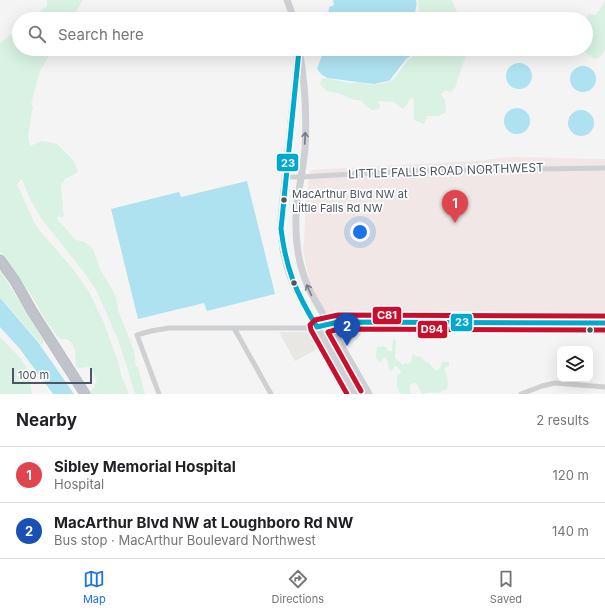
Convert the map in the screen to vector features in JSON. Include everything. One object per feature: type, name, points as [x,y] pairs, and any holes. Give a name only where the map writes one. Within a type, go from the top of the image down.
[{"type":"highway","points":[[0,260],[15,281],[32,311],[85,394]]},
{"type":"main road","points":[[287,0],[291,12]]},
{"type":"main road","points":[[298,56],[281,218],[284,254],[293,285],[355,394]]},
{"type":"main road","points":[[301,56],[303,65],[306,123],[305,150],[296,216],[298,253],[307,286],[369,394]]},
{"type":"main road","points":[[317,327],[328,323],[605,323]]},
{"type":"street","name":"LITTLE FALLS ROAD NORTHWEST","points":[[286,177],[407,171],[605,168]]},
{"type":"street","points":[[159,394],[137,335],[169,328],[317,327]]},
{"type":"street","points":[[234,328],[271,394]]},
{"type":"street","points":[[521,394],[552,384],[565,383],[605,387]]},
{"type":"shaded area","points":[[511,157],[605,159],[605,317],[328,316],[311,287],[303,249],[310,170],[476,161]]},
{"type":"shaded area","points":[[279,332],[310,332],[313,334],[321,347],[295,361]]},
{"type":"green space","points":[[47,0],[83,0],[75,12],[39,12],[47,6]]},
{"type":"green space","points":[[418,0],[452,0],[458,12],[419,12]]},
{"type":"green space","points":[[605,1],[605,50],[599,58],[594,59],[590,56],[593,56],[593,15],[596,15]]},
{"type":"green space","points":[[12,34],[12,56],[49,56],[40,71],[31,104],[33,106],[28,136],[30,146],[42,141],[57,144],[74,161],[78,172],[65,179],[61,186],[64,215],[63,217],[58,216],[57,219],[76,240],[85,242],[93,249],[100,269],[117,301],[118,310],[134,351],[136,367],[138,367],[145,394],[135,394],[117,337],[96,290],[41,218],[30,199],[22,179],[17,184],[33,220],[40,231],[74,270],[89,292],[104,323],[119,364],[121,375],[129,394],[91,394],[89,392],[94,388],[97,382],[92,369],[89,367],[79,368],[76,366],[75,350],[72,343],[67,339],[61,339],[58,337],[0,251],[0,43]]},
{"type":"green space","points":[[413,56],[466,56],[455,88],[451,92],[445,90],[441,94],[445,100],[446,112],[439,116],[427,116],[424,124],[414,120],[413,97],[403,109],[394,102],[380,101],[378,102],[380,106],[379,109],[371,110],[360,100],[355,100],[337,93],[326,91],[320,84],[323,78],[351,83],[361,82],[371,85],[385,83],[393,80],[409,59]]},
{"type":"green space","points":[[0,270],[44,341],[42,345],[0,298]]},
{"type":"green space","points":[[0,337],[21,359],[28,370],[32,394],[0,394]]},
{"type":"green space","points":[[393,339],[396,340],[395,358],[403,365],[405,363],[411,363],[413,353],[415,356],[421,357],[425,362],[429,363],[436,371],[440,369],[442,362],[449,362],[449,366],[445,367],[448,380],[447,389],[438,393],[429,392],[422,394],[416,383],[412,383],[410,385],[411,394],[400,394],[397,387],[397,375],[400,374],[401,371],[396,366],[391,371],[385,357],[380,362],[376,358],[377,347],[384,346],[389,351],[392,351]]},
{"type":"water","points":[[333,0],[416,0],[415,12],[329,12],[329,7],[334,5]]},
{"type":"water","points":[[322,56],[410,56],[406,59],[390,80],[374,84],[327,78],[317,69]]},
{"type":"water","points":[[519,63],[528,67],[532,76],[528,85],[519,89],[510,85],[506,76],[510,67]]},
{"type":"water","points":[[583,66],[592,70],[596,79],[592,88],[583,92],[574,88],[570,79],[574,70]]},
{"type":"water","points":[[517,108],[526,112],[530,121],[526,130],[517,134],[508,130],[504,121],[508,112]]},
{"type":"water","points":[[581,110],[590,114],[594,123],[590,132],[581,136],[572,132],[568,123],[572,114]]},
{"type":"water","points":[[247,181],[275,294],[207,311],[204,303],[138,319],[111,209],[179,192],[181,197]]},
{"type":"water","points":[[0,298],[38,342],[74,394],[53,394],[20,349],[0,327]]},
{"type":"transit line","name":"23","points":[[298,56],[281,229],[289,269],[293,280],[303,303],[317,327],[338,322],[605,323]]},
{"type":"transit line","name":"C81","points":[[347,394],[311,330],[310,325],[315,320],[338,315],[605,316]]},
{"type":"transit line","name":"D94","points":[[361,391],[328,332],[339,329],[605,330]]},
{"type":"place","name":"MacArthur Blvd NW at Little Falls Rd NW","points":[[284,200]]},
{"type":"place","name":"Sibley Memorial Hospital","points":[[455,223]]},
{"type":"place","name":"MacArthur Blvd NW at Loughboro Rd NW","points":[[347,346]]}]
